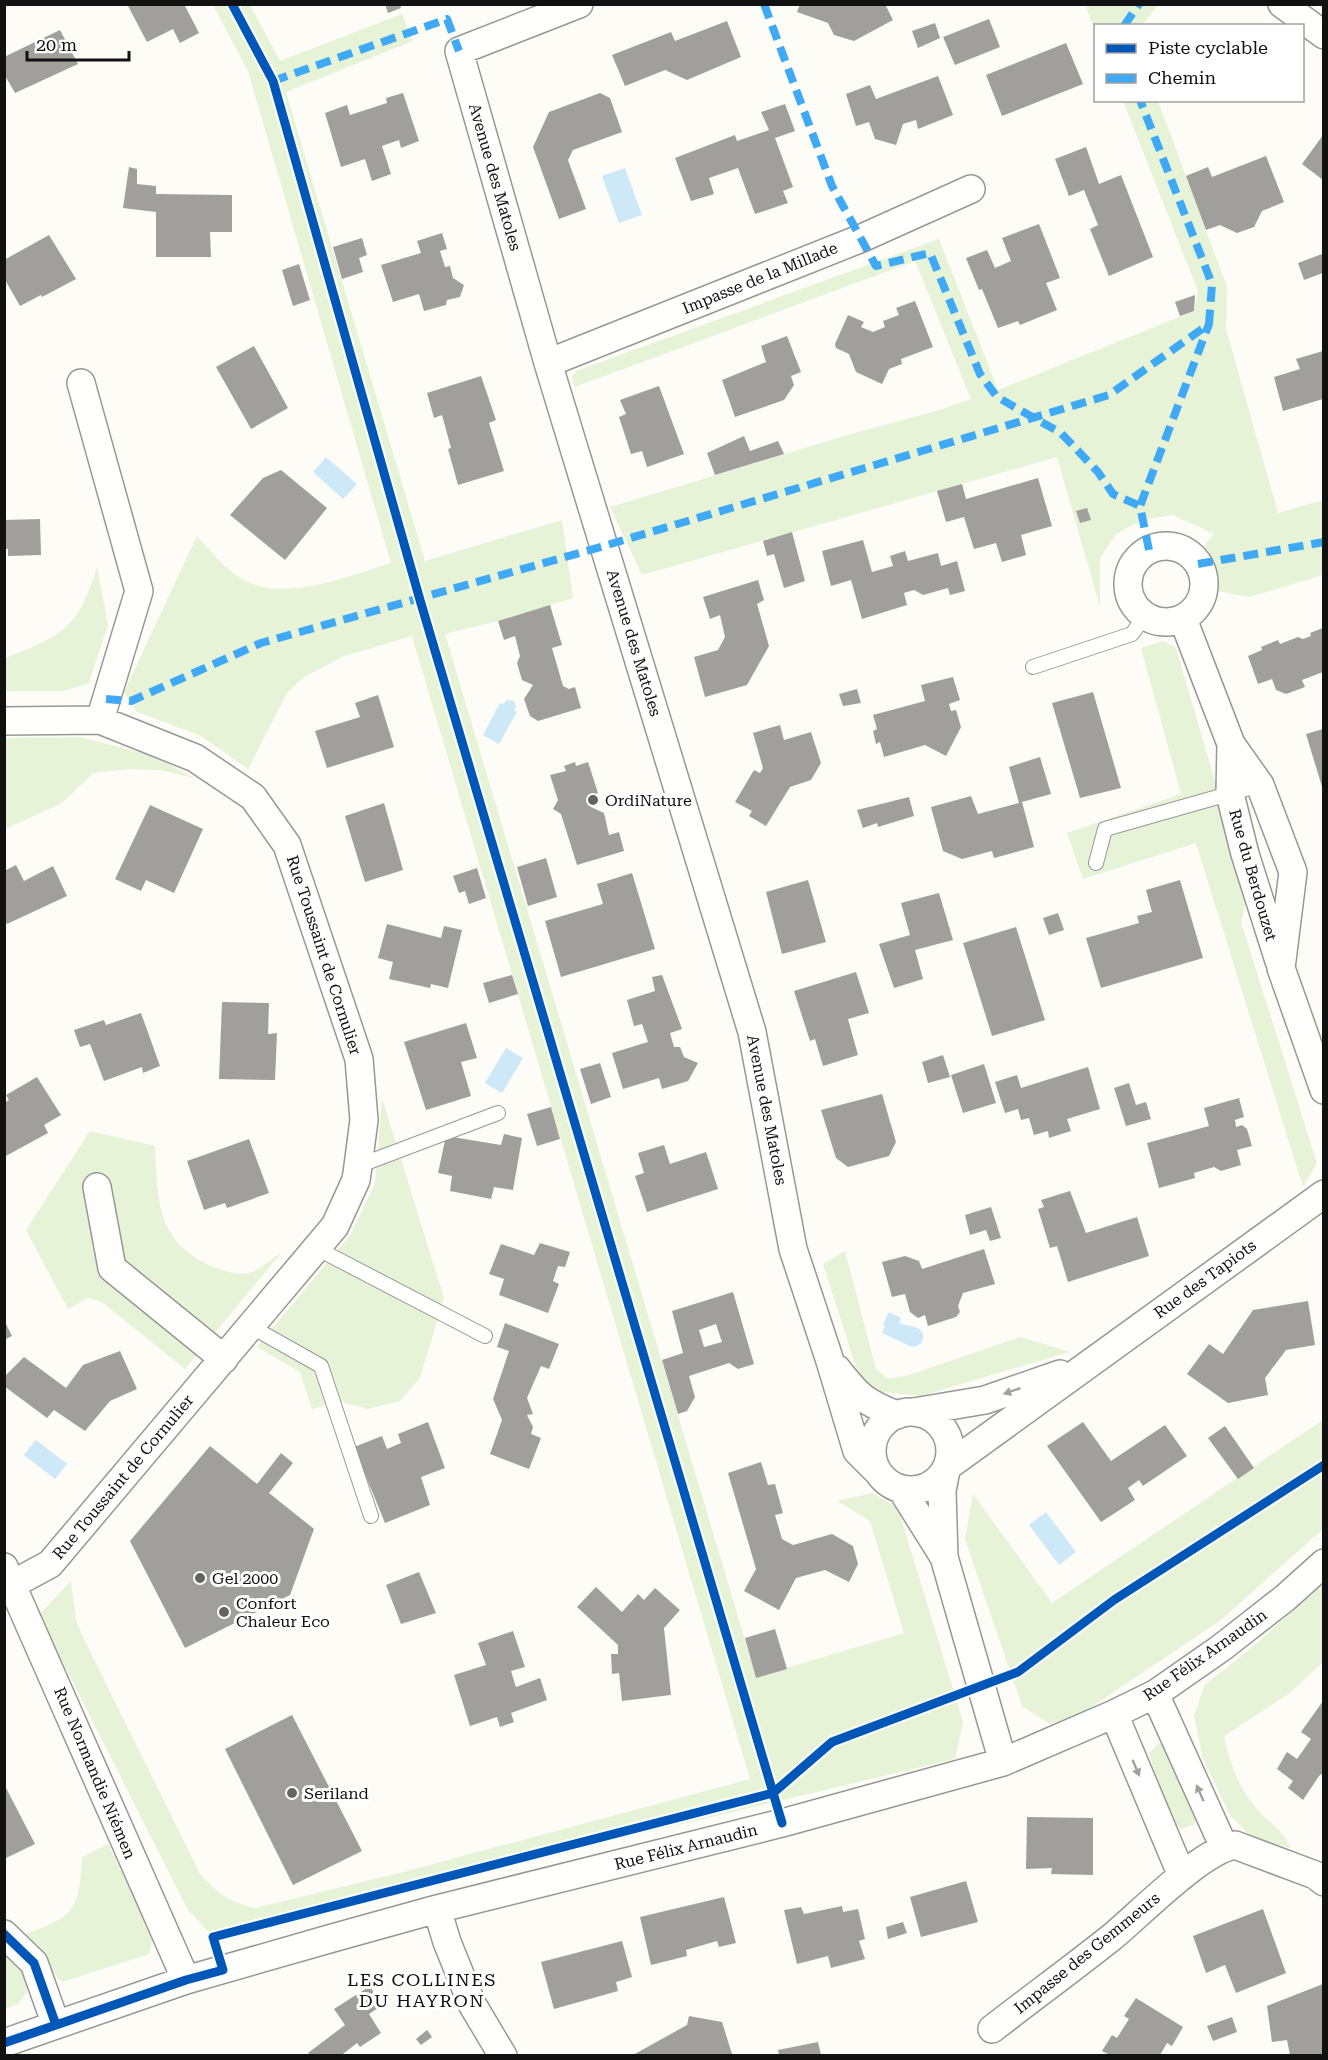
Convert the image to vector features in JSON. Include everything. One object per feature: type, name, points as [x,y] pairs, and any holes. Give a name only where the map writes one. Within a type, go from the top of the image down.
[{"type":"street","name":"Avenue des Matoles","points":[[579,4],[459,51],[548,363],[752,1032],[793,1249],[857,1451],[879,1473]]},
{"type":"street","points":[[1282,4],[1323,35]]},
{"type":"street","points":[[1315,4],[1323,25]]},
{"type":"street","name":"Impasse de la Millade","points":[[548,363],[862,237],[971,189]]},
{"type":"street","points":[[81,383],[139,591],[100,720]]},
{"type":"street","points":[[1164,546],[1180,549],[1198,564],[1203,578],[1203,592],[1197,606],[1183,619],[1163,623],[1144,617],[1131,601],[1127,582],[1134,563],[1149,550],[1164,546]]},
{"type":"street","name":"Rue du Berdouzet","points":[[1183,619],[1231,744],[1260,785],[1293,872],[1281,968]]},
{"type":"street","name":"Rue Toussaint de Cornulier","points":[[4,721],[100,720],[195,758],[253,797],[287,845],[358,1059],[364,1120],[356,1180],[335,1226],[318,1249],[250,1326],[50,1564],[9,1575]]},
{"type":"street","name":"Rue du Berdouzet","points":[[1231,744],[1230,794],[1245,854],[1323,1090]]},
{"type":"street","points":[[97,1186],[112,1268],[224,1359]]},
{"type":"street","name":"Rue des Tapiots","points":[[947,1468],[1323,1194]]},
{"type":"street","name":"Avenue des Matoles","points":[[830,1361],[855,1393],[874,1406],[905,1414]]},
{"type":"street","name":"Rue des Tapiots","points":[[905,1414],[985,1400],[1087,1365]]},
{"type":"street","points":[[947,1468],[934,1484],[913,1491],[902,1490],[885,1481],[879,1473],[872,1452],[874,1440],[887,1421],[905,1414],[926,1415],[937,1421],[950,1442],[951,1454],[942,1491],[944,1557],[1003,1762]]},
{"type":"street","points":[[902,1490],[944,1557]]},
{"type":"street","name":"Rue Félix Arnaudin","points":[[4,2043],[186,1980],[437,1909],[782,1823],[1003,1762],[1155,1694],[1221,1648],[1285,1598],[1323,1563]]},
{"type":"street","name":"Rue Normandie Niémen","points":[[9,1575],[186,1980]]},
{"type":"street","points":[[1155,1694],[1230,1846],[1315,1875],[1323,1882]]},
{"type":"street","points":[[1114,1714],[1182,1876]]},
{"type":"street","name":"Impasse des Gemmeurs","points":[[992,2029],[1112,1936],[1182,1876],[1230,1846]]},
{"type":"street","points":[[437,1909],[447,1942],[472,2004],[503,2055]]},
{"type":"street","points":[[4,1934],[34,1963],[56,2025]]},
{"type":"lane","points":[[1033,667],[1132,634],[1144,617]]},
{"type":"lane","points":[[1096,863],[1105,829],[1260,785]]},
{"type":"lane","points":[[358,1166],[498,1113]]},
{"type":"lane","points":[[318,1249],[485,1336]]},
{"type":"lane","points":[[250,1326],[321,1366],[372,1516]]},
{"type":"green space","points":[[213,5],[250,5],[280,61],[402,14],[413,41],[286,92],[425,561],[562,520],[573,598],[498,621],[445,634],[756,1677],[904,1633],[870,1521],[837,1501],[872,1493],[898,1508],[963,1722],[955,1759],[414,1888],[243,1937],[213,1937],[187,1908],[39,1615],[71,1581],[76,1620],[82,1635],[200,1874],[231,1900],[255,1908],[407,1871],[750,1779],[412,636],[344,656],[304,677],[287,693],[248,769],[201,736],[137,712],[124,692],[197,536],[232,572],[249,583],[268,588],[289,589],[310,586],[391,563],[248,71]]},
{"type":"green space","points":[[1085,5],[1158,5],[1143,24],[1094,24],[1094,28]]},
{"type":"green space","points":[[1123,102],[1158,102],[1227,287],[1226,329],[1278,513],[1323,500],[1323,575],[1250,597],[1218,591],[1204,546],[1214,534],[1173,515],[1142,520],[1116,534],[1100,558],[1100,607],[1057,457],[642,575],[610,507],[971,399],[915,261],[575,387],[572,378],[576,371],[939,239],[998,390],[1194,311],[1198,291]]},
{"type":"green space","points":[[97,567],[108,625],[89,683],[64,691],[5,691],[5,658],[46,641],[64,628],[82,606]]},
{"type":"green space","points":[[1164,641],[1176,648],[1248,894],[1241,922],[1317,1163],[1303,1187],[1196,843],[1083,879],[1067,833],[1181,794],[1141,648]]},
{"type":"green space","points":[[80,737],[154,756],[194,778],[159,770],[131,769],[93,773],[62,803],[5,829],[4,738]]},
{"type":"green space","points":[[382,1098],[444,1298],[420,1378],[400,1401],[368,1409],[338,1401],[312,1409],[300,1372],[257,1347],[350,1235],[375,1184]]},
{"type":"green space","points":[[90,1131],[155,1146],[157,1183],[163,1216],[178,1243],[191,1255],[218,1269],[245,1274],[258,1269],[282,1252],[185,1369],[102,1302],[88,1298],[68,1309],[26,1230]]},
{"type":"green space","points":[[845,1251],[876,1369],[888,1379],[909,1375],[1020,1337],[1070,1352],[921,1396],[882,1392],[860,1380],[823,1264]]},
{"type":"green space","points":[[1323,1420],[1323,1529],[1221,1620],[1084,1712],[1050,1724],[1022,1706],[965,1539],[973,1494],[1052,1603]]},
{"type":"green space","points":[[1323,1584],[1323,1662],[1290,1693],[1224,1736],[1232,1765],[1245,1793],[1261,1814],[1284,1836],[1290,1848],[1250,1836],[1230,1815],[1203,1759],[1194,1716],[1204,1686],[1249,1650]]},
{"type":"green space","points":[[1166,1743],[1199,1818],[1194,1824],[1181,1829],[1171,1821],[1149,1753],[1158,1744]]},
{"type":"green space","points":[[108,1844],[153,1936],[149,1954],[62,1982],[18,1937],[48,1925],[68,1913],[79,1890],[82,1857]]},
{"type":"green space","points":[[5,1948],[25,1969],[27,1992],[19,2003],[5,2009]]},
{"type":"water","points":[[625,168],[642,215],[619,223],[602,176]]},
{"type":"water","points":[[326,457],[357,484],[343,499],[313,472]]},
{"type":"water","points":[[507,700],[514,701],[516,707],[514,710],[517,712],[499,744],[483,735],[500,703],[503,704]]},
{"type":"water","points":[[506,1048],[523,1058],[502,1093],[485,1083]]},
{"type":"water","points":[[889,1312],[901,1318],[899,1323],[921,1330],[923,1338],[920,1344],[912,1347],[882,1333],[885,1326],[883,1324]]},
{"type":"water","points":[[36,1440],[67,1464],[55,1479],[24,1455]]},
{"type":"water","points":[[1046,1512],[1076,1552],[1059,1565],[1029,1525]]},
{"type":"building","points":[[127,4],[184,4],[199,33],[180,43],[173,29],[147,42]]},
{"type":"building","points":[[385,4],[400,4],[401,8],[388,13]]},
{"type":"building","points":[[800,4],[885,4],[893,20],[854,41],[834,35],[828,23],[797,12]]},
{"type":"building","points":[[989,19],[1000,47],[955,65],[943,37]]},
{"type":"building","points":[[727,21],[741,57],[687,80],[665,70],[625,86],[612,55],[671,32],[675,41]]},
{"type":"building","points":[[935,23],[940,38],[918,48],[912,31]]},
{"type":"building","points":[[60,30],[78,64],[15,93],[4,74],[4,57]]},
{"type":"building","points":[[1066,43],[1083,84],[1002,116],[986,75]]},
{"type":"building","points":[[938,76],[953,115],[918,129],[916,120],[903,124],[896,145],[875,139],[869,122],[856,126],[846,94],[870,85],[876,99]]},
{"type":"building","points":[[403,93],[419,141],[401,148],[399,140],[382,146],[391,174],[372,181],[365,159],[341,167],[325,113],[347,105],[350,115],[387,103],[386,98]]},
{"type":"building","points":[[600,93],[610,98],[622,132],[573,150],[568,160],[586,209],[559,219],[533,147],[549,112]]},
{"type":"building","points":[[785,104],[795,131],[775,138],[793,187],[783,191],[788,203],[755,214],[738,168],[709,178],[714,194],[691,201],[675,158],[735,135],[737,141],[769,130],[761,112]]},
{"type":"building","points":[[1323,135],[1323,180],[1302,164]]},
{"type":"building","points":[[1086,147],[1099,184],[1121,175],[1153,257],[1109,276],[1090,229],[1098,225],[1084,190],[1069,196],[1055,159]]},
{"type":"building","points":[[1266,156],[1284,202],[1262,211],[1254,227],[1237,233],[1220,225],[1206,230],[1186,176],[1208,167],[1212,177]]},
{"type":"building","points":[[129,167],[137,169],[137,184],[156,186],[156,194],[232,195],[232,232],[210,232],[211,257],[156,257],[156,212],[123,208]]},
{"type":"building","points":[[1039,224],[1060,278],[1046,283],[1057,310],[1020,325],[1018,321],[998,328],[966,258],[987,250],[995,268],[1011,261],[1002,238]]},
{"type":"building","points":[[442,233],[447,249],[440,251],[445,267],[450,266],[453,278],[464,285],[460,297],[447,300],[446,305],[424,311],[419,294],[393,302],[381,265],[421,253],[417,241]]},
{"type":"building","points":[[49,235],[76,279],[20,306],[4,278],[4,260]]},
{"type":"building","points":[[362,238],[367,255],[359,258],[363,272],[342,279],[333,247]]},
{"type":"building","points":[[1322,254],[1323,273],[1304,280],[1298,263]]},
{"type":"building","points":[[299,264],[310,300],[293,306],[282,270]]},
{"type":"building","points":[[1195,295],[1194,311],[1180,316],[1175,302]]},
{"type":"building","points":[[915,301],[933,347],[901,359],[902,364],[889,369],[882,384],[856,372],[849,354],[836,348],[835,344],[848,315],[864,322],[861,327],[873,332],[885,327],[883,321],[899,315],[896,308]]},
{"type":"building","points":[[787,336],[801,372],[791,376],[794,385],[784,400],[735,417],[722,380],[766,362],[761,346]]},
{"type":"building","points":[[254,346],[288,408],[251,429],[216,367]]},
{"type":"building","points":[[1323,351],[1323,399],[1283,411],[1274,377],[1300,369],[1296,359]]},
{"type":"building","points":[[481,376],[496,420],[489,423],[504,471],[458,485],[442,415],[434,418],[427,393]]},
{"type":"building","points":[[659,386],[684,454],[647,467],[642,451],[631,454],[619,417],[626,414],[620,400]]},
{"type":"building","points":[[744,436],[750,451],[778,441],[784,454],[715,475],[707,453]]},
{"type":"building","points":[[281,470],[327,508],[285,560],[230,515],[263,478]]},
{"type":"building","points":[[1038,478],[1052,526],[1021,535],[1026,555],[1002,562],[996,543],[974,549],[964,517],[946,522],[937,491],[962,484],[966,499]]},
{"type":"building","points":[[1087,508],[1091,520],[1080,523],[1076,511]]},
{"type":"building","points":[[40,519],[41,555],[8,556],[8,549],[4,549],[4,520]]},
{"type":"building","points":[[792,532],[805,581],[784,588],[774,554],[767,556],[763,541]]},
{"type":"building","points":[[863,540],[872,572],[893,566],[890,556],[905,551],[908,561],[938,553],[941,566],[957,561],[965,591],[950,595],[948,588],[923,595],[914,590],[904,593],[907,605],[862,619],[851,580],[831,586],[822,551]]},
{"type":"building","points":[[758,580],[764,600],[757,604],[769,646],[747,685],[705,697],[694,657],[718,650],[725,637],[720,615],[710,619],[703,597]]},
{"type":"building","points":[[550,605],[562,645],[552,648],[563,686],[569,689],[575,687],[581,708],[538,721],[530,716],[524,699],[533,685],[522,680],[517,663],[520,656],[515,636],[504,640],[498,621]]},
{"type":"building","points":[[1323,628],[1323,672],[1302,680],[1305,687],[1286,694],[1276,690],[1272,679],[1258,684],[1248,656],[1262,650],[1261,647],[1278,640],[1280,644],[1298,637],[1303,639],[1311,636],[1310,633]]},
{"type":"building","points":[[953,677],[960,700],[949,704],[951,711],[956,710],[961,727],[946,756],[925,745],[884,757],[880,742],[876,744],[873,731],[877,729],[873,715],[925,701],[921,685]]},
{"type":"building","points":[[857,689],[861,703],[843,706],[839,694]]},
{"type":"building","points":[[1093,692],[1121,788],[1080,798],[1052,703]]},
{"type":"building","points":[[378,695],[394,747],[327,768],[315,731],[360,717],[355,703]]},
{"type":"building","points":[[780,725],[784,740],[811,732],[821,763],[811,780],[790,787],[766,826],[749,816],[752,811],[735,802],[754,770],[760,773],[763,768],[753,733]]},
{"type":"building","points":[[1323,729],[1323,790],[1306,734]]},
{"type":"building","points":[[1040,757],[1051,794],[1022,802],[1034,847],[994,858],[992,851],[962,859],[943,851],[931,807],[971,796],[978,814],[1019,803],[1009,767]]},
{"type":"building","points":[[575,762],[576,766],[588,762],[598,793],[588,797],[591,807],[604,813],[609,835],[619,832],[624,851],[577,865],[561,814],[553,809],[558,800],[550,775],[566,771],[564,766]]},
{"type":"building","points":[[909,797],[914,816],[878,827],[877,823],[863,828],[857,810]]},
{"type":"building","points":[[384,803],[403,870],[365,882],[345,816]]},
{"type":"building","points":[[150,805],[203,829],[174,893],[146,880],[141,891],[115,879]]},
{"type":"building","points":[[546,858],[557,897],[528,906],[517,867]]},
{"type":"building","points":[[16,865],[24,881],[53,866],[67,896],[7,924],[4,919],[4,871]]},
{"type":"building","points":[[477,868],[486,898],[469,904],[465,891],[459,893],[453,876]]},
{"type":"building","points":[[632,873],[655,949],[561,977],[545,921],[603,904],[597,884]]},
{"type":"building","points":[[808,880],[826,942],[782,954],[766,892]]},
{"type":"building","points":[[1180,880],[1203,958],[1101,988],[1086,938],[1139,923],[1137,916],[1152,912],[1146,890]]},
{"type":"building","points":[[939,893],[953,940],[915,950],[923,979],[894,988],[879,944],[910,935],[901,903]]},
{"type":"building","points":[[1058,913],[1064,930],[1049,935],[1043,918]]},
{"type":"building","points":[[387,924],[441,938],[444,926],[462,930],[448,988],[431,984],[430,988],[389,979],[393,962],[378,958]]},
{"type":"building","points":[[1016,927],[1045,1020],[992,1036],[963,943]]},
{"type":"building","points":[[856,972],[869,1013],[848,1019],[858,1055],[823,1066],[815,1039],[810,1041],[794,991]]},
{"type":"building","points":[[512,975],[518,994],[489,1003],[483,983]]},
{"type":"building","points":[[662,975],[682,1029],[670,1033],[674,1047],[680,1047],[684,1057],[698,1063],[688,1081],[662,1089],[659,1078],[623,1089],[612,1053],[648,1042],[642,1024],[634,1026],[627,1000],[655,991],[652,977]]},
{"type":"building","points":[[222,1002],[269,1003],[268,1034],[277,1033],[275,1080],[219,1079]]},
{"type":"building","points":[[141,1013],[160,1066],[143,1073],[142,1067],[104,1081],[90,1044],[80,1047],[74,1030],[104,1020],[106,1025]]},
{"type":"building","points":[[466,1023],[477,1058],[461,1062],[471,1096],[426,1110],[404,1042]]},
{"type":"building","points":[[943,1055],[950,1077],[928,1083],[922,1062]]},
{"type":"building","points":[[600,1063],[611,1097],[591,1104],[580,1069]]},
{"type":"building","points":[[984,1064],[996,1103],[963,1113],[951,1075]]},
{"type":"building","points":[[1088,1067],[1100,1109],[1067,1119],[1071,1131],[1049,1138],[1048,1131],[1034,1135],[1029,1118],[1021,1120],[1018,1109],[1005,1113],[995,1082],[1017,1075],[1021,1088]]},
{"type":"building","points":[[37,1077],[61,1115],[44,1125],[48,1133],[4,1157],[4,1103],[9,1100],[6,1095]]},
{"type":"building","points":[[1129,1083],[1136,1105],[1146,1102],[1151,1119],[1126,1126],[1114,1088]]},
{"type":"building","points":[[882,1094],[896,1142],[889,1156],[848,1167],[836,1158],[821,1110]]},
{"type":"building","points":[[1239,1098],[1244,1117],[1235,1120],[1236,1127],[1242,1125],[1247,1129],[1252,1146],[1237,1150],[1241,1165],[1221,1171],[1214,1167],[1194,1173],[1195,1178],[1159,1188],[1147,1143],[1209,1126],[1204,1108]]},
{"type":"building","points":[[551,1107],[560,1139],[537,1146],[527,1114]]},
{"type":"building","points":[[504,1134],[522,1138],[513,1190],[494,1187],[491,1199],[450,1191],[452,1176],[438,1173],[446,1136],[501,1145]]},
{"type":"building","points":[[249,1139],[269,1193],[227,1208],[225,1203],[204,1210],[187,1161]]},
{"type":"building","points":[[664,1145],[670,1164],[706,1152],[718,1189],[647,1212],[635,1176],[644,1173],[638,1153]]},
{"type":"building","points":[[1070,1191],[1086,1233],[1137,1217],[1149,1256],[1068,1282],[1057,1246],[1050,1248],[1038,1209],[1044,1207],[1041,1200]]},
{"type":"building","points":[[991,1207],[1001,1238],[990,1241],[986,1230],[970,1235],[965,1215]]},
{"type":"building","points":[[540,1243],[570,1252],[565,1267],[558,1266],[553,1281],[559,1284],[548,1313],[499,1295],[504,1279],[489,1274],[501,1244],[534,1255]]},
{"type":"building","points":[[984,1249],[995,1284],[963,1293],[958,1306],[960,1312],[956,1317],[928,1326],[925,1315],[918,1318],[910,1312],[905,1294],[892,1297],[882,1262],[905,1256],[919,1261],[922,1269]]},
{"type":"building","points":[[733,1292],[754,1364],[738,1369],[729,1363],[689,1376],[695,1397],[687,1411],[678,1414],[662,1360],[683,1353],[672,1311]],"holes":[[[716,1324],[722,1342],[704,1347],[699,1330]]]},
{"type":"building","points":[[1308,1301],[1315,1345],[1286,1350],[1265,1378],[1268,1395],[1228,1403],[1187,1374],[1209,1344],[1223,1354],[1253,1310]]},
{"type":"building","points":[[4,1320],[12,1336],[4,1340]]},
{"type":"building","points":[[505,1323],[559,1344],[549,1369],[541,1366],[527,1398],[533,1414],[527,1415],[533,1427],[531,1434],[541,1438],[529,1469],[490,1454],[502,1420],[493,1399],[509,1351],[497,1347]]},
{"type":"building","points":[[120,1351],[137,1389],[110,1401],[85,1431],[54,1410],[47,1418],[4,1386],[4,1377],[24,1357],[66,1388],[83,1365]]},
{"type":"building","points":[[428,1422],[445,1468],[421,1477],[430,1505],[385,1523],[354,1447],[382,1436],[387,1449],[401,1443],[398,1434]]},
{"type":"building","points":[[1083,1422],[1111,1461],[1165,1425],[1187,1456],[1143,1486],[1139,1480],[1128,1488],[1135,1500],[1101,1522],[1047,1446]]},
{"type":"building","points":[[1225,1426],[1254,1468],[1238,1479],[1208,1438]]},
{"type":"building","points":[[210,1446],[257,1484],[281,1453],[293,1463],[269,1493],[314,1529],[290,1595],[185,1648],[130,1541]]},
{"type":"building","points":[[761,1462],[768,1485],[775,1484],[783,1513],[775,1515],[782,1539],[793,1545],[832,1534],[853,1546],[858,1564],[849,1582],[825,1570],[796,1578],[779,1610],[744,1591],[756,1569],[728,1473]]},
{"type":"building","points":[[419,1572],[436,1613],[401,1624],[386,1585]]},
{"type":"building","points":[[596,1587],[622,1612],[638,1594],[644,1600],[655,1588],[680,1610],[664,1628],[671,1695],[622,1701],[619,1673],[612,1674],[611,1654],[618,1654],[618,1645],[577,1607]]},
{"type":"building","points":[[775,1629],[787,1669],[756,1678],[745,1638]]},
{"type":"building","points":[[513,1631],[525,1667],[511,1671],[516,1687],[540,1678],[547,1700],[511,1713],[514,1722],[500,1727],[497,1717],[470,1726],[454,1675],[486,1665],[478,1643]]},
{"type":"building","points":[[1323,1701],[1323,1773],[1303,1800],[1288,1788],[1293,1781],[1277,1769],[1287,1752],[1297,1759],[1311,1739],[1301,1732]]},
{"type":"building","points":[[292,1715],[362,1851],[293,1885],[225,1749]]},
{"type":"building","points":[[4,1784],[35,1844],[4,1859]]},
{"type":"building","points":[[1027,1817],[1093,1818],[1093,1875],[1051,1874],[1052,1868],[1026,1869]]},
{"type":"building","points":[[966,1881],[978,1922],[921,1937],[910,1897]]},
{"type":"building","points":[[724,1897],[736,1943],[719,1947],[717,1941],[686,1950],[687,1956],[651,1965],[640,1917]]},
{"type":"building","points":[[842,1906],[843,1912],[858,1909],[865,1939],[859,1941],[865,1959],[831,1968],[828,1956],[797,1964],[784,1910],[801,1907],[804,1914]]},
{"type":"building","points":[[1263,1909],[1286,1973],[1236,1993],[1225,1965],[1206,1973],[1193,1936]]},
{"type":"building","points":[[903,1922],[907,1933],[888,1939],[886,1927]]},
{"type":"building","points":[[622,1941],[632,1977],[616,1982],[618,1991],[554,2009],[541,1962]]},
{"type":"building","points":[[1323,1984],[1323,2055],[1290,2055],[1287,2040],[1272,2042],[1267,2006]]},
{"type":"building","points":[[370,1986],[381,2006],[369,2014],[381,2033],[360,2047],[357,2043],[343,2055],[310,2055],[308,2053],[345,2025],[334,2009]]},
{"type":"building","points":[[1136,1998],[1183,2027],[1172,2046],[1167,2043],[1160,2055],[1110,2055],[1102,2051],[1112,2035],[1117,2038],[1129,2019],[1124,2016]]},
{"type":"building","points":[[689,2016],[722,2022],[732,2054],[633,2055],[687,2025]]},
{"type":"building","points":[[1232,2017],[1237,2032],[1213,2041],[1207,2026]]},
{"type":"building","points":[[427,2030],[432,2037],[421,2045],[416,2039]]},
{"type":"building","points":[[818,2042],[821,2055],[779,2055],[778,2050]]},
{"type":"marked path","points":[[764,4],[832,186],[876,266],[930,253],[980,374],[997,397],[1061,433],[1098,472],[1113,494],[1140,506]]},
{"type":"marked path","points":[[1125,24],[1139,4]]},
{"type":"marked path","points":[[273,81],[447,19],[459,51]]},
{"type":"marked path","points":[[106,699],[131,701],[261,643],[604,546],[1109,395],[1209,324],[1212,284],[1141,102]]},
{"type":"marked path","points":[[1149,550],[1140,506],[1209,324]]},
{"type":"marked path","points":[[1198,564],[1324,542]]},
{"type":"cycle path","points":[[232,4],[273,81],[420,600],[782,1823]]},
{"type":"cycle path","points":[[4,2043],[186,1980],[223,1970],[213,1937],[773,1793],[832,1742],[1018,1672],[1114,1600],[1324,1465]]},
{"type":"cycle path","points":[[4,1934],[34,1963],[56,2025]]},
{"type":"place","name":"OrdiNature","points":[[593,800]]},
{"type":"place","name":"Gel 2000","points":[[200,1578]]},
{"type":"place","name":"Confort Chaleur Eco","points":[[224,1612]]},
{"type":"place","name":"Seriland","points":[[292,1793]]},
{"type":"district","name":"LES COLLINES DU HAYRON","points":[[422,1989]]}]
